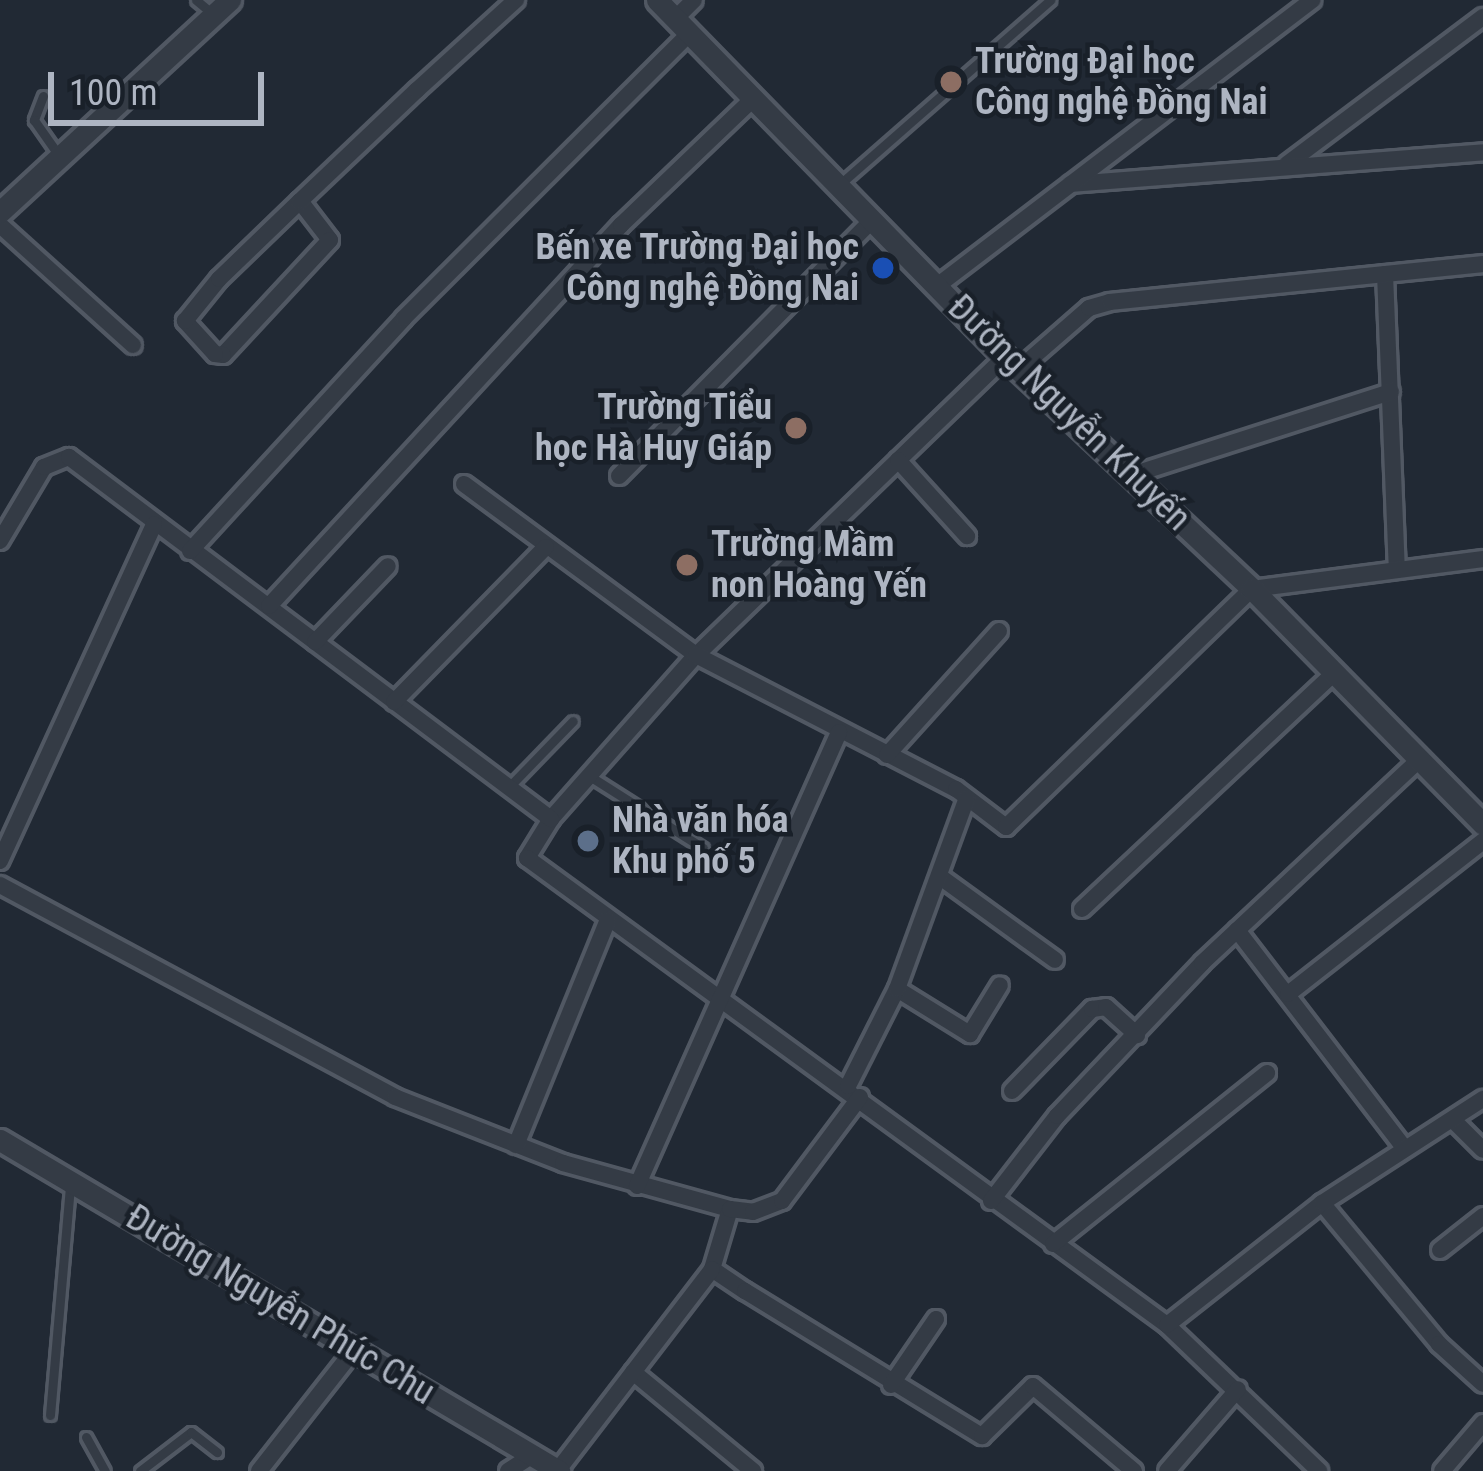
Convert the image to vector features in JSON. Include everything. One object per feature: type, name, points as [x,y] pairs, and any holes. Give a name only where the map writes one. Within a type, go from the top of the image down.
[{"type":"street","points":[[300,201],[330,240],[223,355],[215,355],[184,321],[300,201],[516,0]]},
{"type":"street","name":"Đường Nguyễn Khuyến","points":[[657,0],[1012,364],[1252,590],[1483,824]]},
{"type":"street","points":[[190,550],[683,26],[694,0]]},
{"type":"street","points":[[937,286],[1312,0]]},
{"type":"street","points":[[0,212],[213,5]]},
{"type":"street","points":[[1286,165],[1483,17]]},
{"type":"street","points":[[269,606],[621,225],[754,98]]},
{"type":"street","points":[[1070,184],[1483,152]]},
{"type":"street","points":[[619,476],[873,219]]},
{"type":"street","points":[[0,225],[134,345]]},
{"type":"street","points":[[1319,1471],[1166,1324],[991,1201],[854,1092],[527,858],[551,819],[696,655],[898,460],[1012,364],[1089,308],[1110,302],[1483,264]]},
{"type":"street","points":[[1385,274],[1397,570]]},
{"type":"street","points":[[1132,475],[1390,392]]},
{"type":"street","points":[[0,541],[52,458],[85,467],[154,525],[551,819]]},
{"type":"street","points":[[898,460],[967,536]]},
{"type":"street","points":[[464,484],[696,655],[967,798],[1006,827],[1016,824],[1252,590],[1483,559]]},
{"type":"street","points":[[0,861],[154,525]]},
{"type":"street","points":[[394,702],[546,548]]},
{"type":"street","points":[[315,642],[388,566]]},
{"type":"street","points":[[887,755],[999,632]]},
{"type":"street","points":[[1082,909],[1334,673]]},
{"type":"street","points":[[637,1186],[839,732]]},
{"type":"street","points":[[991,1201],[1057,1116],[1238,930],[1421,758]]},
{"type":"street","points":[[0,885],[395,1096],[516,1145],[637,1186],[753,1212],[782,1201],[854,1092],[967,798]]},
{"type":"street","points":[[1288,994],[1483,841]]},
{"type":"street","points":[[939,876],[1054,960]]},
{"type":"street","points":[[516,1145],[608,920]]},
{"type":"street","points":[[1238,930],[1404,1148]]},
{"type":"street","points":[[897,989],[966,1034],[1000,985]]},
{"type":"street","points":[[1012,1091],[1093,1009],[1106,1007],[1138,1035]]},
{"type":"street","points":[[1053,1244],[1267,1073]]},
{"type":"street","points":[[1166,1324],[1322,1203],[1483,1099]]},
{"type":"street","points":[[1453,1120],[1483,1150]]},
{"type":"street","name":"Đường Nguyễn Phúc Chu","points":[[0,1140],[558,1470]]},
{"type":"street","points":[[1322,1203],[1439,1344],[1483,1384]]},
{"type":"street","points":[[558,1470],[712,1269],[730,1208]]},
{"type":"street","points":[[1440,1250],[1483,1216]]},
{"type":"street","points":[[712,1269],[891,1385],[982,1436],[1033,1386],[1134,1471]]},
{"type":"street","points":[[891,1385],[935,1319]]},
{"type":"street","points":[[259,1471],[354,1350]]},
{"type":"street","points":[[633,1372],[753,1471]]},
{"type":"street","points":[[1167,1471],[1238,1389]]},
{"type":"street","points":[[1442,1471],[1483,1423]]},
{"type":"street","points":[[508,1471],[534,1454]]},
{"type":"lane","points":[[839,185],[1050,0]]},
{"type":"lane","points":[[43,96],[34,120],[60,157]]},
{"type":"lane","points":[[508,788],[573,721]]},
{"type":"lane","points":[[588,775],[703,848]]},
{"type":"lane","points":[[50,1414],[71,1179]]},
{"type":"lane","points":[[140,1471],[191,1432],[217,1452]]},
{"type":"lane","points":[[86,1437],[105,1471]]},
{"type":"place","name":"Trường Đại học Công nghệ Đồng Nai","points":[[951,82]]},
{"type":"place","name":"Bến xe Trường Đại học Công nghệ Đồng Nai","points":[[883,268]]},
{"type":"place","name":"Trường Tiểu học Hà Huy Giáp","points":[[796,428]]},
{"type":"place","name":"Trường Mầm non Hoàng Yến","points":[[687,565]]},
{"type":"place","name":"Nhà văn hóa Khu phố 5","points":[[588,841]]}]
